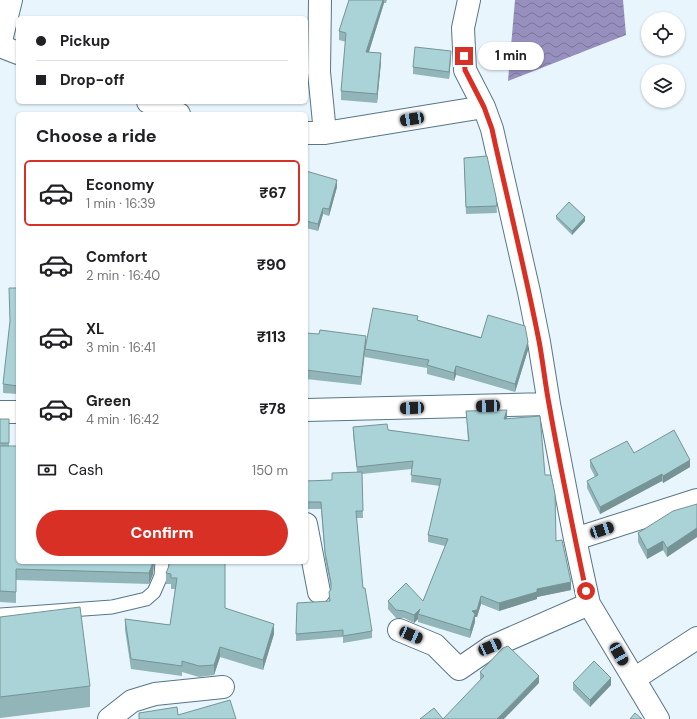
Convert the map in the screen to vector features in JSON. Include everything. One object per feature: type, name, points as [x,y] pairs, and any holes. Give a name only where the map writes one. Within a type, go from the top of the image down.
[{"type":"street","points":[[11,0],[0,45],[16,52]]},
{"type":"street","points":[[320,0],[316,133],[484,107]]},
{"type":"street","points":[[469,0],[463,28],[465,70],[484,107],[492,129],[529,292],[549,404],[589,604],[658,719]]},
{"type":"street","points":[[153,104],[174,112]]},
{"type":"street","points":[[308,410],[549,404]]},
{"type":"street","points":[[0,412],[16,412]]},
{"type":"street","points":[[575,539],[697,500]]},
{"type":"street","points":[[308,534],[319,592]]},
{"type":"street","points":[[399,630],[435,645],[459,669],[490,647],[589,604]]},
{"type":"street","points":[[634,679],[697,638]]},
{"type":"street","points":[[109,719],[132,701],[155,694],[222,687]]},
{"type":"lane","points":[[0,615],[112,607],[146,599],[154,592],[161,576],[162,564]]},
{"type":"water","points":[[515,0],[623,0],[626,35],[508,81]]},
{"type":"building","points":[[349,0],[383,0],[366,52],[381,53],[377,94],[341,91],[346,33],[339,31]]},
{"type":"building","points":[[415,47],[451,51],[449,72],[413,67]]},
{"type":"building","points":[[487,156],[497,206],[466,207],[464,158]]},
{"type":"building","points":[[308,172],[337,180],[329,209],[323,208],[318,224],[308,222]]},
{"type":"building","points":[[569,202],[585,217],[572,231],[556,216]]},
{"type":"building","points":[[9,288],[16,288],[16,386],[3,384],[10,321]]},
{"type":"building","points":[[373,308],[418,316],[417,320],[481,338],[488,315],[525,326],[528,342],[515,384],[456,366],[454,373],[427,365],[429,360],[365,349]]},
{"type":"building","points":[[320,330],[366,336],[361,377],[308,370],[308,333],[319,334]]},
{"type":"building","points":[[507,410],[504,419],[540,416],[545,475],[551,475],[555,494],[556,541],[562,540],[571,582],[537,589],[537,592],[499,603],[481,596],[477,610],[472,611],[475,614],[470,630],[418,614],[420,609],[414,615],[396,610],[388,601],[406,583],[423,601],[448,539],[428,535],[441,479],[411,475],[413,461],[357,467],[353,427],[387,424],[388,430],[469,441],[466,411]]},
{"type":"building","points":[[0,419],[9,419],[9,443],[0,443]]},
{"type":"building","points":[[674,430],[690,460],[663,476],[662,474],[600,507],[587,481],[598,475],[590,460],[627,441],[634,453]]},
{"type":"building","points":[[0,446],[16,446],[16,564],[152,564],[149,573],[16,569],[16,592],[0,591]]},
{"type":"building","points":[[362,472],[363,511],[356,511],[363,588],[365,588],[372,631],[343,636],[343,630],[296,634],[297,603],[330,601],[329,592],[331,589],[331,583],[325,552],[321,502],[308,502],[308,481],[332,480],[332,473]]},
{"type":"building","points":[[697,504],[697,528],[667,548],[663,541],[647,550],[638,533],[673,511]]},
{"type":"building","points":[[169,564],[225,564],[225,608],[274,624],[263,660],[220,647],[214,665],[199,666],[182,661],[182,666],[131,659],[125,619],[170,625],[177,578],[171,578],[171,574],[166,573]]},
{"type":"building","points":[[80,607],[90,686],[0,697],[0,617]]},
{"type":"building","points":[[508,646],[539,676],[497,719],[443,719],[484,676],[480,672],[503,648]]},
{"type":"building","points":[[594,661],[611,678],[590,700],[573,683]]},
{"type":"building","points":[[230,700],[236,719],[139,719],[139,713],[177,707],[178,715]]},
{"type":"building","points":[[434,708],[443,719],[420,719]]},
{"type":"building","points":[[635,713],[642,719],[630,719]]},
{"type":"route","points":[[464,56],[465,70],[484,107],[492,129],[529,292],[557,449],[586,591]]}]
